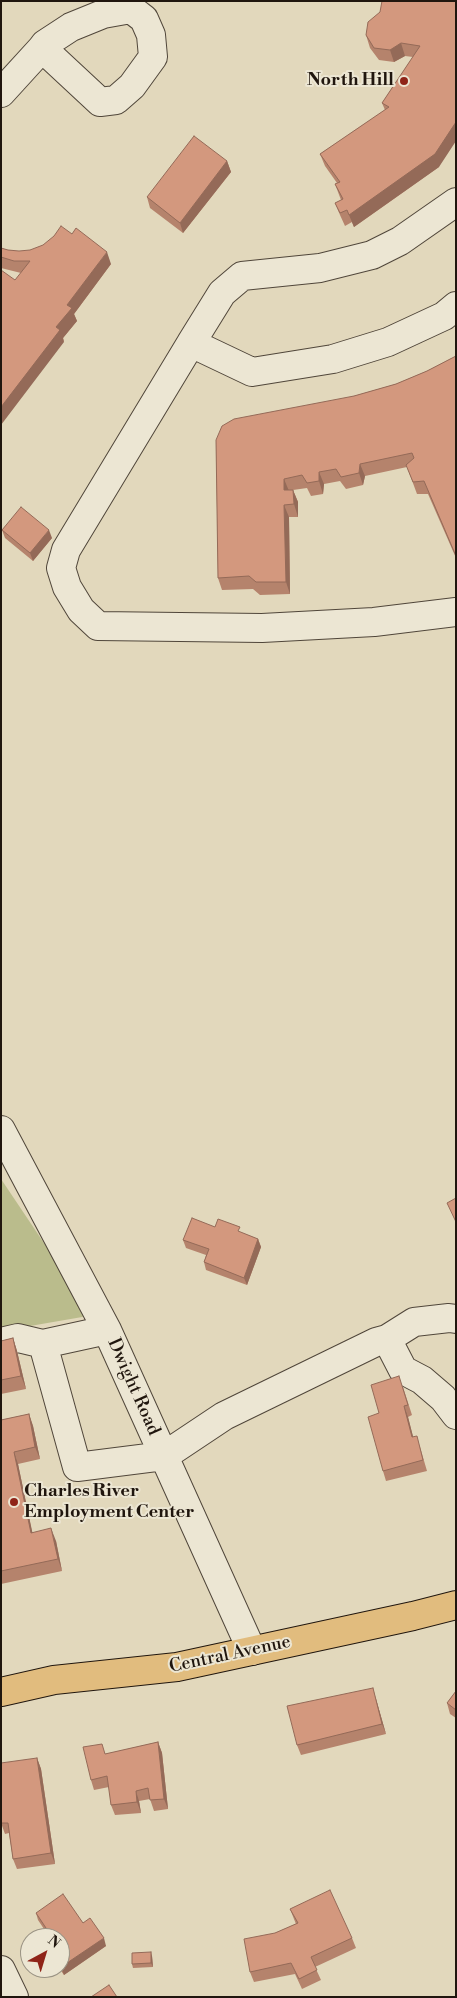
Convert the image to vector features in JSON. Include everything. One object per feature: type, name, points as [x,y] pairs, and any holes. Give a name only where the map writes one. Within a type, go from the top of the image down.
[{"type":"main road","name":"Central Avenue","points":[[1,1692],[54,1680],[176,1668],[456,1605]]},
{"type":"street","points":[[1,93],[42,48]]},
{"type":"street","points":[[456,202],[400,240],[372,255],[320,268],[242,276],[222,293],[66,550],[61,568],[67,587],[81,610],[98,626],[252,628],[374,622],[456,612]]},
{"type":"street","points":[[191,343],[252,372],[333,359],[388,342],[444,316],[456,306]]},
{"type":"street","name":"Dwight Road","points":[[1,1130],[108,1330],[252,1651]]},
{"type":"street","points":[[43,1344],[77,1467],[164,1456],[224,1416],[376,1342],[387,1339],[414,1322],[456,1319]]},
{"type":"street","points":[[1,1342],[18,1338],[43,1344],[108,1330]]},
{"type":"street","points":[[387,1339],[403,1370],[422,1380],[443,1398],[456,1415]]},
{"type":"street","points":[[1,1970],[14,1997]]},
{"type":"green space","points":[[1,1179],[54,1258],[88,1316],[1,1331]]},
{"type":"building","points":[[382,1],[456,1],[456,122],[435,154],[349,215],[347,210],[340,213],[335,203],[343,199],[335,184],[340,182],[320,154],[389,107],[382,103],[420,46],[401,43],[390,50],[374,48],[366,35],[368,22],[380,12]]},
{"type":"building","points":[[194,136],[227,161],[180,223],[147,197]]},
{"type":"building","points":[[61,226],[72,234],[76,228],[107,252],[67,305],[72,308],[56,327],[60,330],[1,407],[1,270],[15,280],[30,261],[14,261],[1,257],[1,248],[19,251],[30,250],[43,245],[54,236]]},
{"type":"building","points":[[456,356],[456,556],[424,481],[413,482],[406,465],[414,458],[412,453],[360,464],[359,473],[341,477],[336,469],[319,472],[319,481],[307,483],[302,475],[284,479],[284,490],[293,490],[294,504],[284,505],[286,582],[256,582],[249,576],[218,578],[216,440],[222,426],[234,419],[354,396],[396,384]]},
{"type":"building","points":[[21,507],[49,530],[30,553],[2,530]]},
{"type":"building","points":[[456,1198],[456,1222],[447,1203]]},
{"type":"building","points":[[192,1218],[215,1227],[218,1219],[240,1227],[238,1231],[258,1239],[244,1278],[204,1262],[209,1249],[183,1240]]},
{"type":"building","points":[[13,1338],[21,1376],[1,1380],[1,1341]]},
{"type":"building","points":[[399,1376],[408,1405],[404,1406],[412,1437],[417,1436],[423,1460],[383,1471],[368,1417],[379,1413],[371,1385]]},
{"type":"building","name":"Charles River Employment Center","points":[[29,1414],[35,1447],[14,1452],[31,1533],[51,1528],[58,1559],[1,1571],[1,1420]]},
{"type":"building","points":[[373,1688],[382,1724],[297,1745],[287,1706]]},
{"type":"building","points":[[456,1691],[456,1710],[447,1703]]},
{"type":"building","points":[[158,1742],[164,1799],[150,1800],[148,1788],[136,1791],[137,1802],[111,1805],[107,1776],[91,1780],[83,1747],[102,1744],[105,1754]]},
{"type":"building","points":[[37,1758],[51,1853],[13,1859],[8,1823],[1,1823],[1,1763]]},
{"type":"building","points":[[330,1890],[352,1938],[311,1957],[317,1970],[299,1979],[291,1963],[250,1972],[244,1939],[275,1933],[298,1923],[290,1909]]},
{"type":"building","points":[[63,1894],[83,1923],[90,1918],[104,1938],[70,1961],[70,1928],[46,1928],[36,1913]]},
{"type":"building","points":[[151,1952],[151,1963],[132,1964],[132,1953]]},
{"type":"building","points":[[109,1985],[117,1997],[91,1997]]},
{"type":"place","name":"North Hill","points":[[404,81]]},
{"type":"place","name":"Charles River Employment Center","points":[[14,1502]]}]
